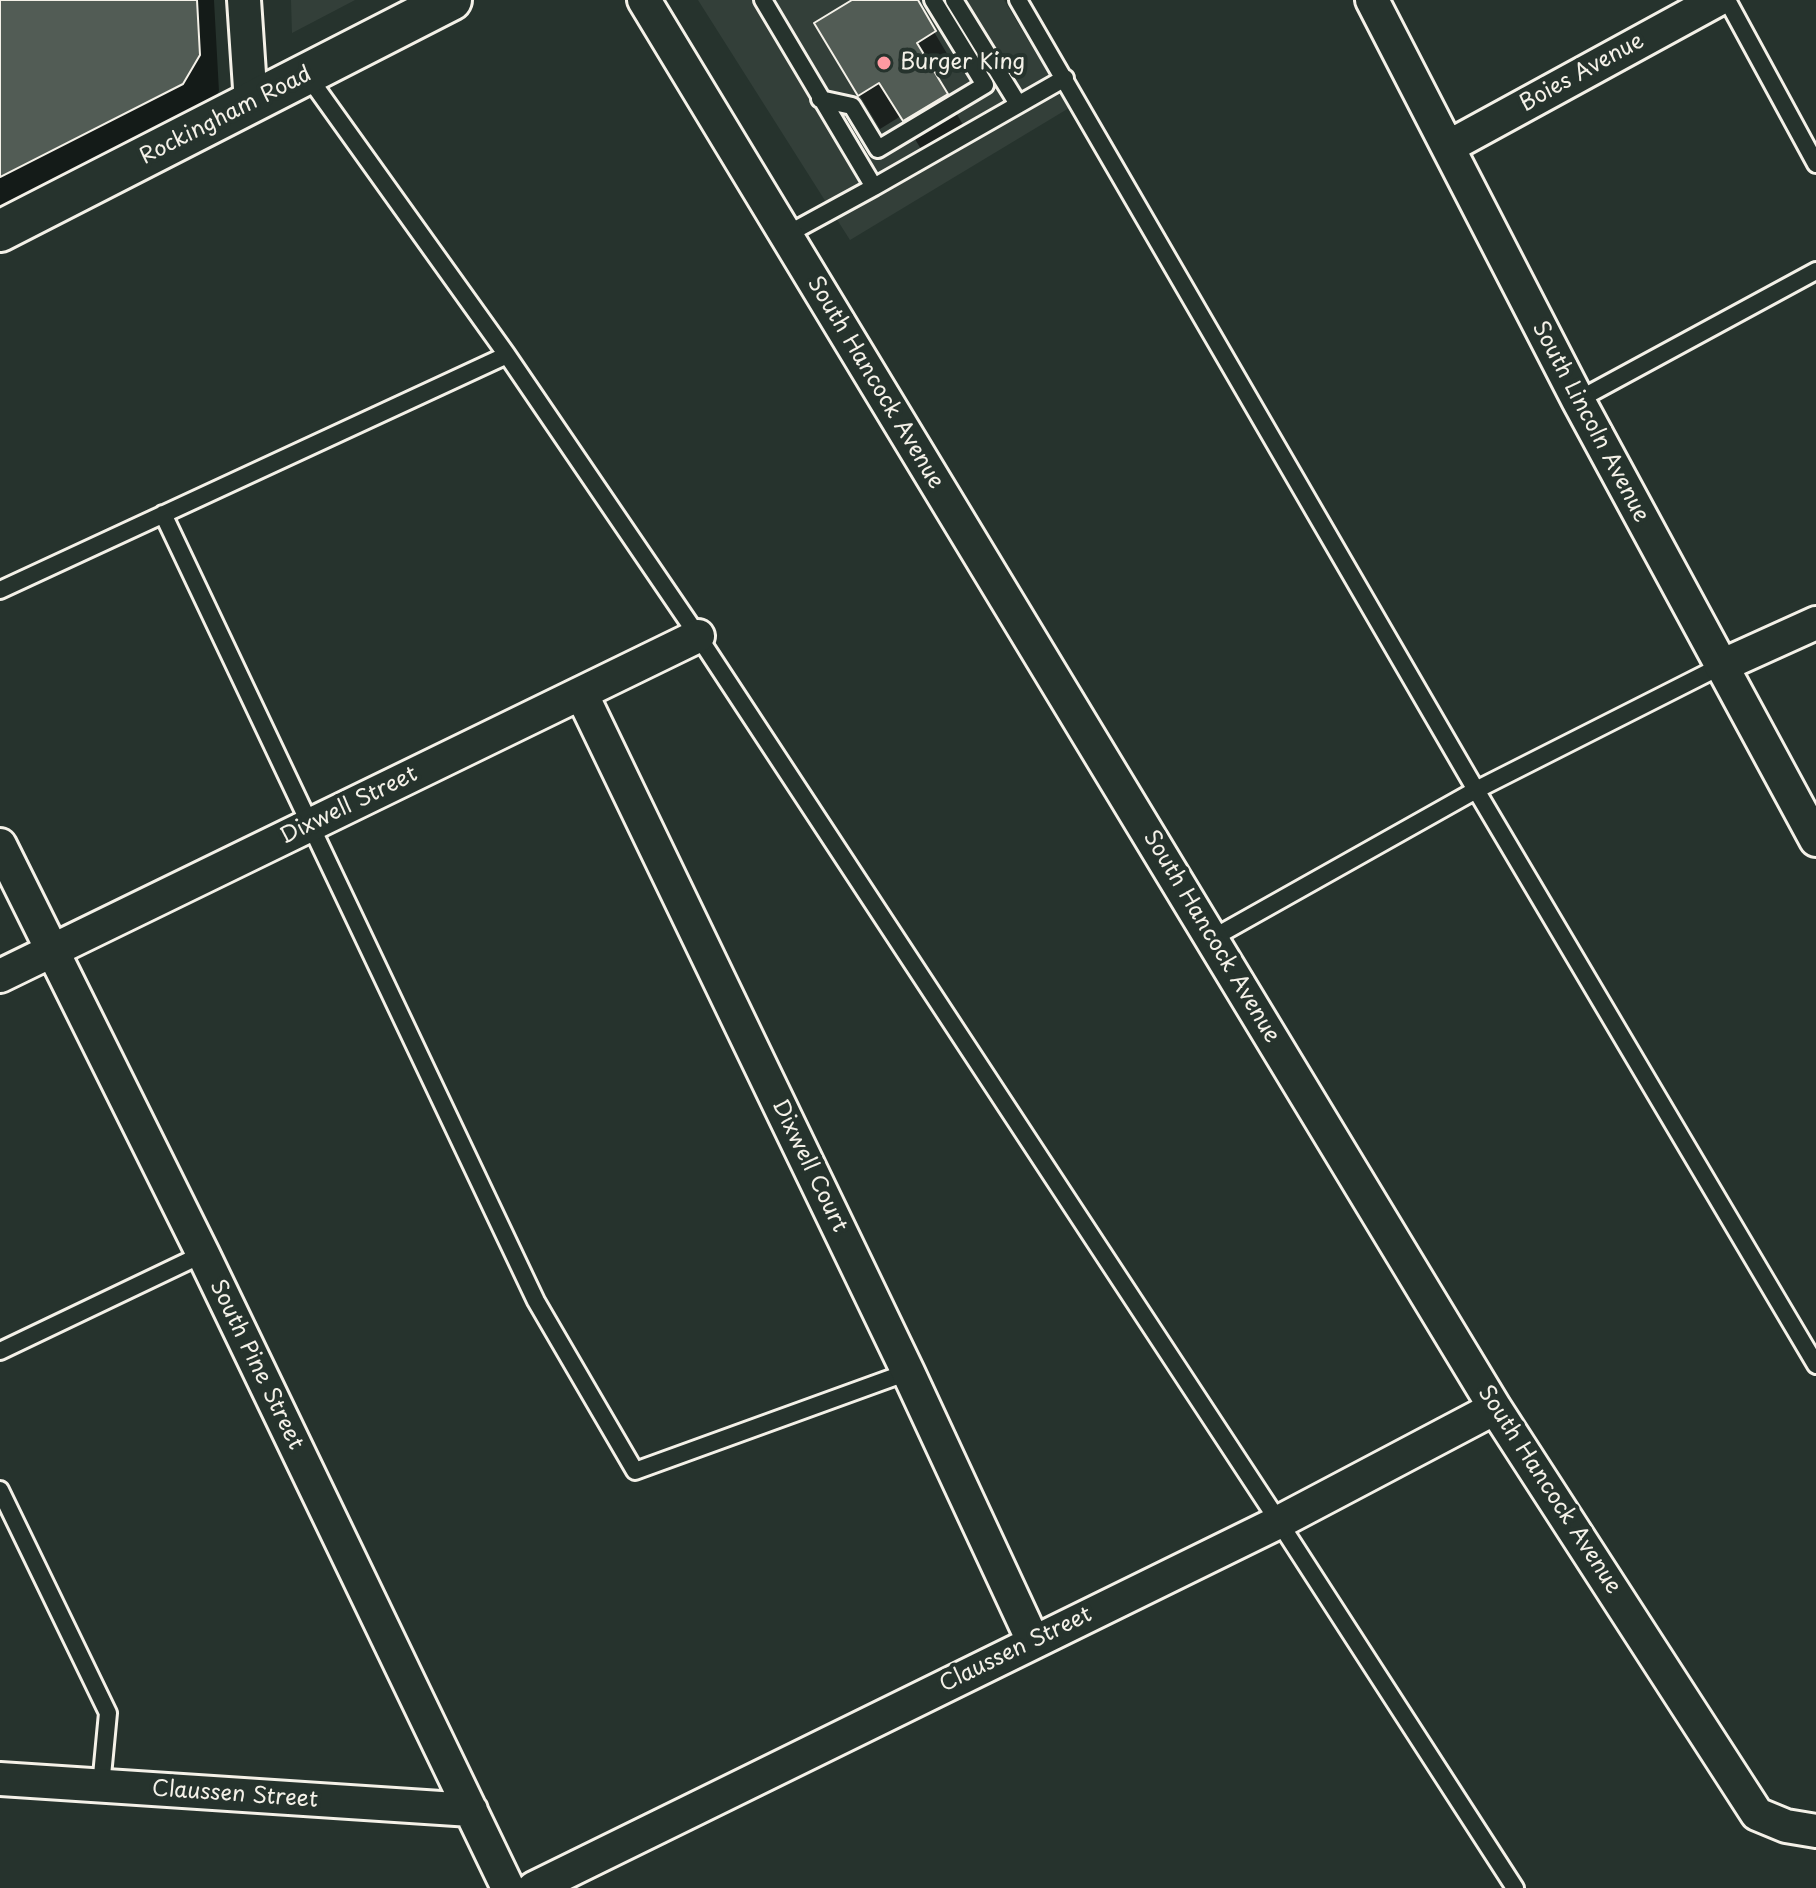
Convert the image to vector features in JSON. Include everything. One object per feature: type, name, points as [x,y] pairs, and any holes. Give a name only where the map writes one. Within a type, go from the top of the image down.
[{"type":"street","points":[[244,0],[251,103]]},
{"type":"street","name":"Rockingham Road","points":[[0,231],[451,0]]},
{"type":"street","name":"South Hancock Avenue","points":[[644,0],[1495,1408],[1757,1814],[1786,1826],[1816,1831]]},
{"type":"street","name":"South Lincoln Avenue","points":[[1372,0],[1578,400],[1816,840]]},
{"type":"street","name":"Boies Avenue","points":[[1448,147],[1717,0]]},
{"type":"street","points":[[1721,666],[1816,623]]},
{"type":"street","name":"Dixwell Street","points":[[0,976],[698,636]]},
{"type":"street","name":"Dixwell Court","points":[[581,693],[908,1372],[1033,1641]]},
{"type":"street","name":"South Pine Street","points":[[0,845],[203,1254],[508,1888]]},
{"type":"street","name":"Claussen Street","points":[[534,1888],[1279,1522],[1495,1408]]},
{"type":"street","name":"Claussen Street","points":[[0,1779],[471,1810]]},
{"type":"lane","points":[[763,0],[874,187]]},
{"type":"lane","points":[[820,99],[852,106],[878,149],[985,85],[933,0]]},
{"type":"lane","points":[[954,0],[1018,104]]},
{"type":"lane","points":[[1018,0],[1476,790],[1816,1365]]},
{"type":"lane","points":[[1727,0],[1816,164]]},
{"type":"lane","points":[[307,74],[507,355],[698,636],[1515,1888]]},
{"type":"lane","points":[[786,235],[1065,78]]},
{"type":"lane","points":[[1578,400],[1816,271]]},
{"type":"lane","points":[[0,590],[507,355]]},
{"type":"lane","points":[[163,514],[536,1301],[635,1471],[908,1372]]},
{"type":"lane","points":[[1211,939],[1476,790],[1721,666]]},
{"type":"lane","points":[[0,1351],[203,1254]]},
{"type":"lane","points":[[0,1490],[108,1713],[101,1786]]},
{"type":"shaded area","points":[[291,0],[355,0],[292,33]]},
{"type":"shaded area","points":[[698,0],[1004,0],[1069,108],[850,240]]},
{"type":"building","points":[[0,0],[197,0],[200,55],[183,84],[0,177]]},
{"type":"building","name":"Burger King","points":[[852,0],[918,0],[936,31],[917,43],[948,94],[903,121],[879,83],[858,96],[814,23]]},
{"type":"place","name":"Burger King","points":[[884,63]]}]
